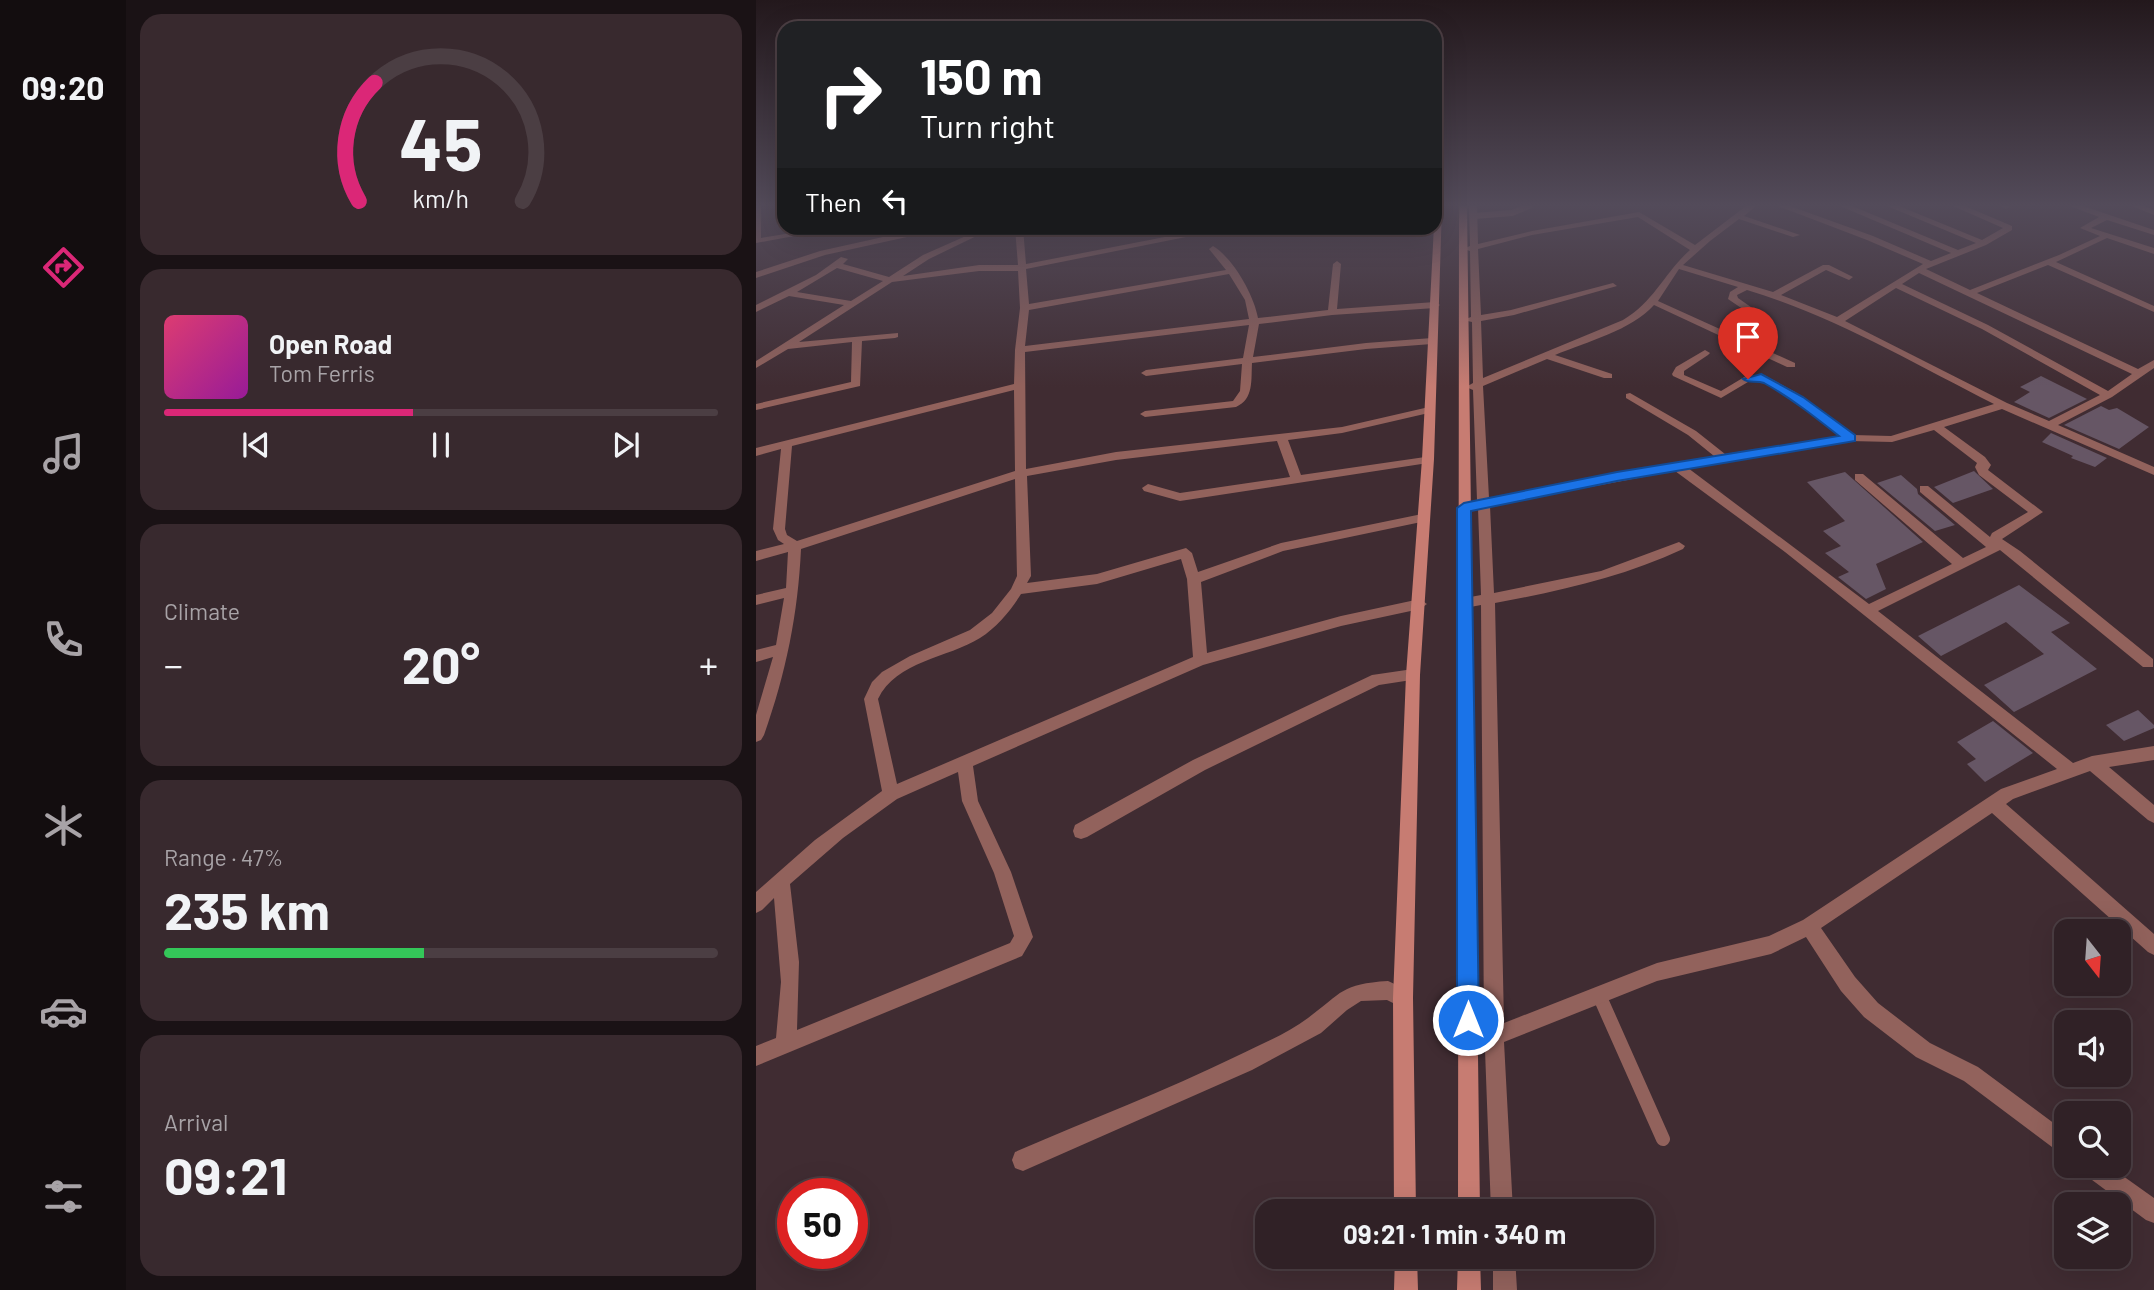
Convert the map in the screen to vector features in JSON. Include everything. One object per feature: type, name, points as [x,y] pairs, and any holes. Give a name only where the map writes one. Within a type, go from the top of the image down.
[{"type":"main road","points":[[1405,1199],[1403,998],[1413,675],[1428,459],[1435,266]]},
{"type":"main road","points":[[1469,266],[1471,387],[1464,508],[1469,1199]]},
{"type":"main road","points":[[1469,1269],[1469,1290]]},
{"type":"street","points":[[756,275],[785,266]]},
{"type":"street","points":[[756,309],[790,293],[835,266]]},
{"type":"street","points":[[841,266],[890,280],[978,268],[1029,266]]},
{"type":"street","points":[[756,365],[912,266]]},
{"type":"street","points":[[1144,414],[1236,404],[1242,400],[1246,390],[1247,360],[1254,321],[1248,300],[1228,266]]},
{"type":"street","points":[[1332,312],[1337,266]]},
{"type":"street","points":[[1501,1199],[1494,1036],[1488,599],[1483,504],[1471,387],[1626,322],[1643,312],[1663,289],[1677,266]]},
{"type":"street","points":[[1678,266],[1774,295],[1838,321],[2003,405],[2154,471]]},
{"type":"street","points":[[1838,321],[1925,266]]},
{"type":"street","points":[[1970,293],[2037,266]]},
{"type":"street","points":[[2057,266],[2154,309]]},
{"type":"street","points":[[1774,295],[1826,267],[1849,277]]},
{"type":"street","points":[[891,794],[871,699],[879,680],[976,634],[1019,589],[1024,576],[1019,474],[1020,350],[1025,308],[1021,268]]},
{"type":"street","points":[[1919,269],[2137,373]]},
{"type":"street","points":[[1025,308],[1232,271]]},
{"type":"street","points":[[1895,284],[1985,327],[2108,395]]},
{"type":"street","points":[[1470,320],[1613,286]]},
{"type":"street","points":[[1747,286],[1732,294],[1733,299],[1754,312]]},
{"type":"street","points":[[790,293],[853,304]]},
{"type":"street","points":[[1652,301],[1791,365]]},
{"type":"street","points":[[1020,350],[1332,312],[1435,305]]},
{"type":"street","points":[[787,346],[895,335]]},
{"type":"street","points":[[756,407],[856,384],[857,339]]},
{"type":"street","points":[[1146,373],[1432,341]]},
{"type":"street","points":[[1704,353],[1680,369],[1677,374],[1721,395],[1748,379],[1761,377],[1799,399],[1850,438]]},
{"type":"street","points":[[1548,356],[1608,376]]},
{"type":"street","points":[[2050,425],[2108,395],[2154,363]]},
{"type":"street","points":[[756,452],[1019,386]]},
{"type":"street","points":[[1630,396],[1692,433],[1723,458]]},
{"type":"street","points":[[1464,508],[1723,458],[1850,438],[1892,439],[2003,405]]},
{"type":"street","points":[[756,556],[1019,474],[1163,450],[1342,430],[1429,410]]},
{"type":"street","points":[[1937,427],[1981,460],[1985,465],[1981,467],[1983,472],[2037,512],[1996,536],[1995,545]]},
{"type":"street","points":[[1282,438],[1296,479]]},
{"type":"street","points":[[787,444],[779,529],[782,537],[795,546]]},
{"type":"street","points":[[1148,488],[1159,493],[1190,496],[1428,459]]},
{"type":"street","points":[[1678,467],[2072,771]]},
{"type":"street","points":[[1859,477],[1962,565]]},
{"type":"street","points":[[1924,489],[1995,545],[2016,554],[2148,663]]},
{"type":"street","points":[[1194,579],[1281,547],[1422,518]]},
{"type":"street","points":[[1867,611],[1962,565],[1995,545]]},
{"type":"street","points":[[756,735],[760,715],[784,648],[793,590],[795,546]]},
{"type":"street","points":[[1465,603],[1554,588],[1659,556],[1679,546]]},
{"type":"street","points":[[1019,589],[1097,579],[1186,553],[1194,579],[1200,660]]},
{"type":"street","points":[[756,600],[793,590]]},
{"type":"street","points":[[756,904],[850,821],[891,794],[1200,660],[1341,621],[1420,604]]},
{"type":"street","points":[[756,656],[784,648]]},
{"type":"street","points":[[1081,831],[1199,765],[1335,699],[1377,680],[1413,675]]},
{"type":"street","points":[[1468,1047],[1657,972],[1771,945],[1809,926],[1993,803],[2022,788],[2092,763],[2154,753]]},
{"type":"street","points":[[756,1056],[1016,950],[1024,937],[1021,923],[997,860],[970,801],[965,762]]},
{"type":"street","points":[[2092,763],[2154,815]]},
{"type":"street","points":[[1993,803],[2154,946]]},
{"type":"street","points":[[781,880],[792,986],[785,1043]]},
{"type":"street","points":[[1809,926],[1848,984],[1871,1010],[1923,1050],[1970,1074],[2054,1136]]},
{"type":"street","points":[[1023,1160],[1245,1063],[1314,1026],[1340,1003],[1359,992],[1388,990],[1403,998]]},
{"type":"street","points":[[2108,1178],[2154,1212]]},
{"type":"street","points":[[1504,1269],[1505,1290]]},
{"type":"lane","points":[[1599,995],[1663,1139]]},
{"type":"building","points":[[2041,376],[2087,399],[2049,418],[2014,402],[2030,392],[2020,387]]},
{"type":"building","points":[[2101,406],[2109,410],[2117,408],[2149,427],[2119,449],[2064,425]]},
{"type":"building","points":[[2051,433],[2107,458],[2095,467],[2071,458],[2073,456],[2042,442]]},
{"type":"building","points":[[1974,471],[1993,489],[1953,503],[1934,487]]},
{"type":"building","points":[[1845,472],[1923,542],[1876,564],[1886,589],[1866,599],[1838,577],[1849,572],[1825,553],[1841,546],[1823,531],[1845,521],[1807,482]]},
{"type":"building","points":[[1901,475],[1917,489],[1918,494],[1955,525],[1935,531],[1877,483]]},
{"type":"building","points":[[2019,585],[2070,623],[2051,632],[2097,669],[2014,712],[1984,685],[2044,654],[2006,622],[1941,656],[1918,636]]},
{"type":"building","points":[[2138,710],[2154,728],[2124,741],[2106,725]]},
{"type":"building","points":[[1993,721],[2033,753],[1985,782],[1967,764],[1976,759],[1957,742]]},
{"type":"route","points":[[1468,1020],[1464,508],[1617,476],[1850,438],[1799,399],[1761,377],[1748,379]]}]
